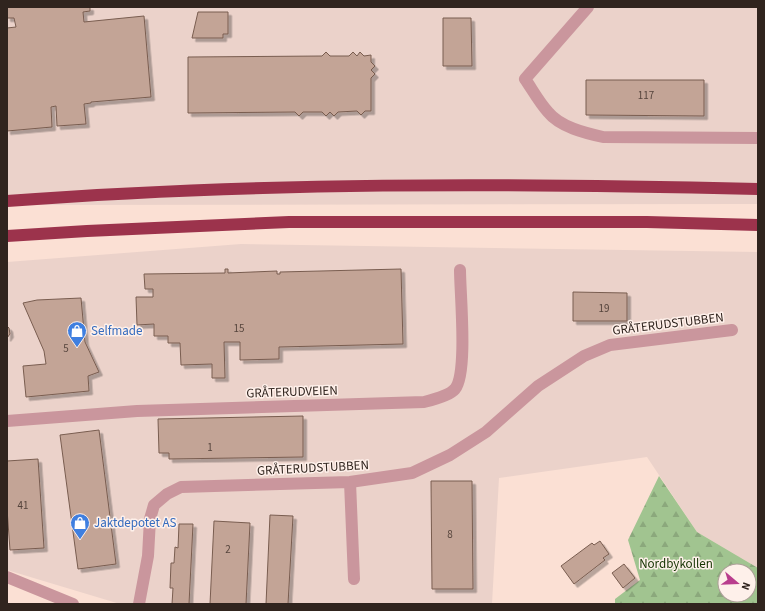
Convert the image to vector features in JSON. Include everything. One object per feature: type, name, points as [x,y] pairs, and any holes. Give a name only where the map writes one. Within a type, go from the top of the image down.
[{"type":"highway","points":[[7,200],[82,195],[289,187],[475,185],[646,186],[758,189]]},
{"type":"highway","points":[[7,236],[289,222],[631,222],[758,225]]},
{"type":"street","points":[[588,7],[525,78],[548,113],[564,124],[582,132],[603,136],[758,138]]},
{"type":"street","name":"GRÅTERUDVEIEN","points":[[7,421],[137,411],[424,402],[441,397],[455,389],[461,374],[460,270]]},
{"type":"street","name":"GRÅTERUDSTUBBEN","points":[[139,604],[148,556],[150,519],[154,506],[167,494],[181,487],[350,482],[412,473],[450,455],[486,432],[538,386],[584,356],[610,345],[732,330]]},
{"type":"street","points":[[350,482],[354,580]]},
{"type":"street","points":[[7,577],[73,604]]},
{"type":"shaded area","points":[[7,7],[758,7],[758,204],[7,205]]},
{"type":"shaded area","points":[[241,244],[758,252],[758,568],[757,563],[750,563],[697,532],[647,457],[499,478],[492,604],[120,604],[7,570],[7,262]]},
{"type":"green space","name":"Nordbykollen","points":[[659,476],[697,532],[750,563],[717,563],[717,603],[757,603],[757,567],[758,604],[615,604],[615,599],[640,580],[628,540]]},
{"type":"building","points":[[7,7],[90,7],[90,11],[83,12],[84,22],[144,16],[151,97],[91,102],[84,104],[86,124],[57,126],[56,106],[51,107],[52,127],[7,131],[7,28],[16,27],[14,18],[7,18]]},
{"type":"building","points":[[198,12],[228,12],[228,34],[223,34],[223,38],[192,38]]},
{"type":"building","points":[[443,18],[471,18],[472,66],[443,66]]},
{"type":"building","points":[[326,52],[330,56],[349,56],[353,52],[357,56],[360,52],[364,56],[371,55],[371,62],[375,66],[371,70],[375,74],[371,78],[371,111],[365,111],[361,115],[357,111],[338,112],[334,116],[330,112],[326,116],[322,112],[303,112],[299,116],[295,112],[188,113],[188,57],[322,56]]},
{"type":"building","points":[[586,80],[704,80],[704,116],[586,115]]},
{"type":"building","points":[[225,269],[228,269],[228,273],[277,271],[277,274],[280,274],[280,272],[401,269],[403,344],[279,347],[279,359],[240,360],[240,342],[224,342],[225,378],[212,378],[212,364],[181,365],[180,343],[168,343],[168,336],[154,336],[154,324],[137,325],[136,297],[153,297],[153,289],[145,289],[144,274],[225,273]]},
{"type":"building","points":[[573,292],[627,293],[627,321],[573,321]]},
{"type":"building","points":[[81,298],[85,342],[99,372],[88,376],[89,391],[26,397],[23,366],[46,364],[44,351],[23,303],[37,300]]},
{"type":"building","points":[[7,326],[10,334],[7,338]]},
{"type":"building","points":[[303,416],[303,457],[169,459],[169,453],[159,453],[158,419]]},
{"type":"building","points":[[99,430],[116,564],[78,569],[60,435]]},
{"type":"building","points":[[38,459],[44,548],[10,550],[7,509],[7,461]]},
{"type":"building","points":[[431,481],[472,481],[473,589],[432,589]]},
{"type":"building","points":[[270,515],[293,516],[288,604],[266,604]]},
{"type":"building","points":[[214,521],[250,523],[246,604],[210,604]]},
{"type":"building","points":[[179,524],[193,524],[189,604],[172,604],[173,588],[170,588],[171,563],[174,563],[175,547],[178,548]]},
{"type":"building","points":[[600,541],[609,554],[603,558],[605,560],[574,584],[561,566],[592,543],[594,545]]},
{"type":"building","points":[[624,564],[635,578],[623,588],[612,573]]},
{"type":"place","name":"Selfmade","points":[[77,348]]},
{"type":"place","name":"Jaktdepotet AS","points":[[80,540]]}]
